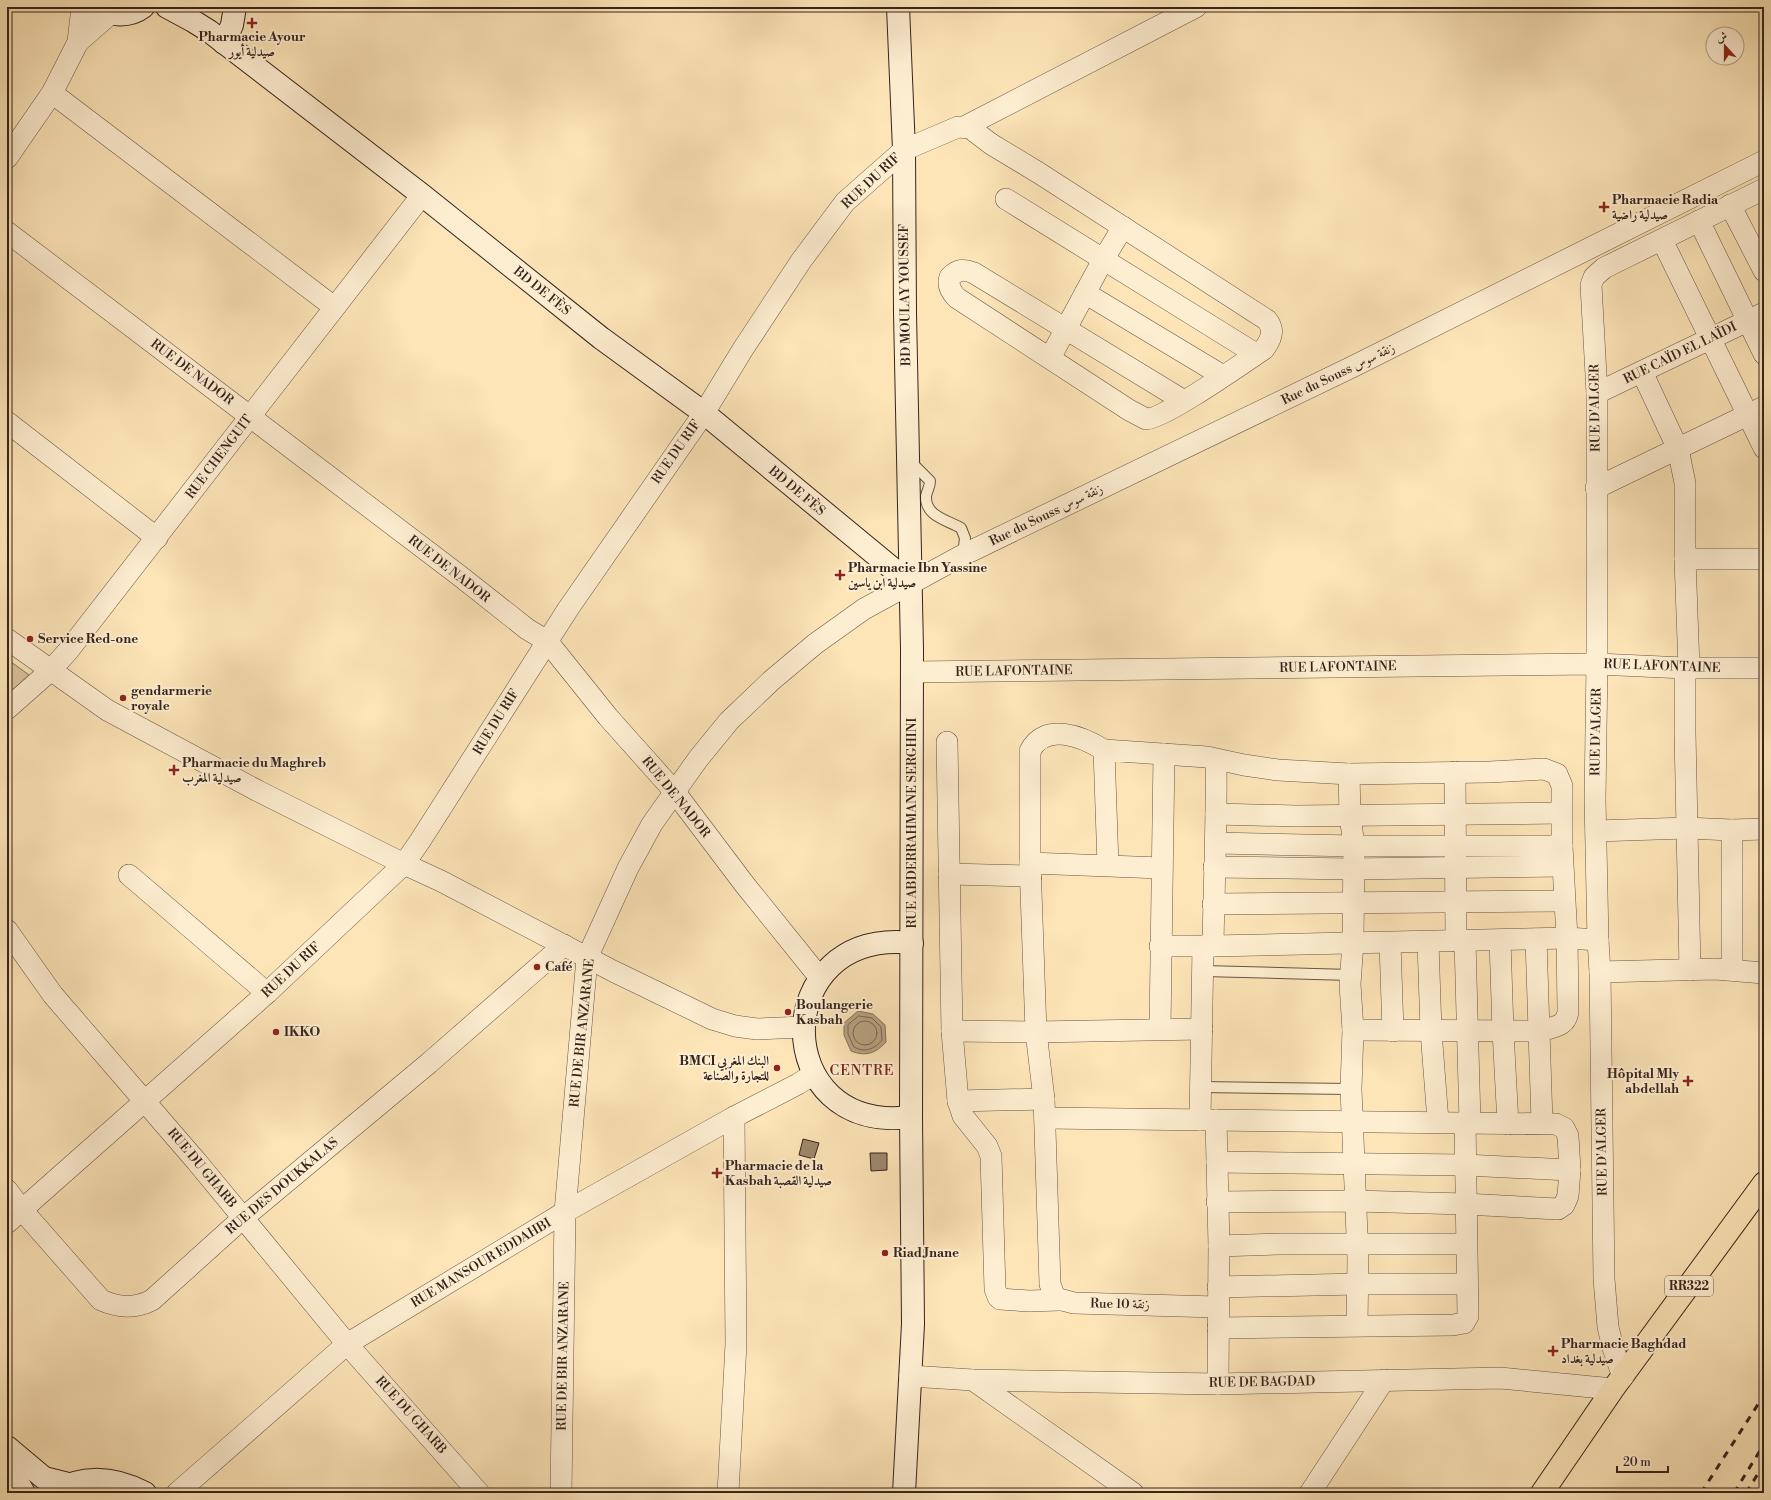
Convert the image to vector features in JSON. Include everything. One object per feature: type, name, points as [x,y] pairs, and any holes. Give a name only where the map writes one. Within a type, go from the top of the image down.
[{"type":"main road","name":"RR322","points":[[1542,1493],[1618,1383],[1764,1183]]},
{"type":"street","points":[[78,42],[82,7]]},
{"type":"street","points":[[7,158],[52,93],[78,42],[104,10],[120,15],[131,13],[143,7]]},
{"type":"street","name":"BD DE FÈS","points":[[167,7],[193,21],[224,43],[422,195],[601,338],[704,413],[910,584]]},
{"type":"street","points":[[224,43],[232,25],[235,7]]},
{"type":"street","name":"BD MOULAY YOUSSEF","points":[[898,7],[904,150],[905,313],[910,584]]},
{"type":"street","name":"RUE DU RIF","points":[[15,1217],[267,993],[404,864],[568,609],[704,413],[743,349],[801,261],[845,202],[904,150],[958,127],[964,127],[1196,7]]},
{"type":"street","points":[[52,93],[334,307]]},
{"type":"street","points":[[964,127],[970,128],[991,144],[1039,173],[1267,320],[1272,327],[1270,340],[1264,349],[1184,401],[1159,416],[1146,419],[1129,410],[957,298],[952,293],[949,285],[950,277],[958,271],[963,270],[974,273],[1184,401]]},
{"type":"street","name":"Rue du Souss زنقة سوس","points":[[910,584],[963,555],[1352,367],[1764,161]]},
{"type":"street","name":"RUE D'ALGER","points":[[1618,1383],[1608,1327],[1604,1279],[1595,732],[1597,664],[1597,393],[1591,303],[1592,280],[1597,273],[1604,268],[1730,205],[1764,190]]},
{"type":"street","name":"RUE CHENGUIT","points":[[7,710],[50,671],[68,651],[158,538],[250,416],[422,195]]},
{"type":"street","points":[[1006,199],[1256,354]]},
{"type":"street","points":[[1730,205],[1764,271]]},
{"type":"street","points":[[1699,221],[1756,317],[1764,354]]},
{"type":"street","points":[[1050,358],[1103,260],[1123,227]]},
{"type":"street","name":"RUE DE NADOR","points":[[7,232],[460,576],[527,629],[548,641],[608,717],[674,791],[745,885],[820,978]]},
{"type":"street","points":[[1662,240],[1710,339],[1755,411],[1764,448]]},
{"type":"street","points":[[1085,293],[1223,376]]},
{"type":"street","name":"RUE CAÏD EL LAÏDI","points":[[1597,393],[1756,317]]},
{"type":"street","points":[[1642,372],[1678,449],[1685,484],[1687,668],[1686,828],[1690,970]]},
{"type":"street","points":[[1596,488],[1755,411]]},
{"type":"street","points":[[7,422],[158,538]]},
{"type":"street","points":[[1685,559],[1764,559]]},
{"type":"street","name":"RUE ABDERRAHMANE SERGHINI","points":[[910,584],[912,672],[912,943],[895,941],[878,942],[861,947],[846,954],[832,965],[820,978],[805,1010],[803,1027],[805,1051],[814,1074],[823,1087],[834,1098],[853,1110],[879,1119],[911,1117]]},
{"type":"street","name":"RUE DE BIR ANZARANE","points":[[561,1493],[566,1212],[587,958],[628,868],[652,824],[674,791],[729,720],[814,644],[864,609],[910,584]]},
{"type":"street","points":[[7,639],[107,710],[258,790],[404,864],[442,881],[587,958],[712,1019],[735,1026],[757,1029],[803,1027]]},
{"type":"street","name":"RUE LAFONTAINE","points":[[912,672],[1597,664],[1687,668],[1764,668]]},
{"type":"street","points":[[1059,1300],[1055,1298],[1050,1284],[1045,1108],[1036,1032],[1029,765],[1030,751],[1034,744],[1048,735],[1060,734],[1074,735],[1104,750],[1207,757],[1216,760],[1278,770],[1349,774],[1544,769],[1559,776],[1562,786],[1562,856],[1567,938],[1568,1017],[1558,1026],[1538,1031],[1353,1030]]},
{"type":"street","points":[[946,742],[952,1031],[958,1101],[1208,1120],[1468,1121],[1508,1124],[1542,1122],[1556,1124],[1564,1128],[1566,1131],[1570,1170],[1568,1196],[1564,1205],[1558,1209],[1465,1204],[1354,1201],[1217,1202]]},
{"type":"street","points":[[1104,750],[1108,865]]},
{"type":"street","points":[[1160,1029],[1161,868],[1164,754]]},
{"type":"street","points":[[1216,760],[1216,843],[1213,904],[1208,946],[1203,971],[1201,1087],[1217,1162],[1219,1246],[1218,1384]]},
{"type":"street","points":[[1218,1328],[1463,1324],[1468,1316],[1465,1204],[1465,1165],[1468,1121],[1467,1030],[1456,902],[1455,772]]},
{"type":"street","points":[[1349,774],[1350,815],[1354,846],[1352,869],[1353,943],[1351,975],[1353,1030],[1351,1089],[1354,1201],[1357,1244],[1357,1325]]},
{"type":"street","points":[[1216,814],[1561,814]]},
{"type":"street","points":[[1596,831],[1686,828],[1732,830],[1764,829]]},
{"type":"street","points":[[1732,830],[1732,970]]},
{"type":"street","points":[[1216,843],[1354,846],[1456,846],[1562,856]]},
{"type":"street","points":[[1214,867],[1352,869],[1456,868],[1562,856]]},
{"type":"street","points":[[949,874],[1108,865],[1161,868]]},
{"type":"street","points":[[129,875],[267,993]]},
{"type":"street","points":[[1213,904],[1564,901]]},
{"type":"street","name":"RUE DU GHARB","points":[[7,930],[53,995],[145,1101],[348,1344],[479,1493]]},
{"type":"street","points":[[1160,946],[1390,943],[1567,938],[1598,940]]},
{"type":"street","points":[[1536,939],[1542,1122]]},
{"type":"street","points":[[1500,940],[1508,1124]]},
{"type":"street","points":[[1428,942],[1431,1031],[1438,1121]]},
{"type":"street","points":[[904,1493],[913,1324],[911,1117],[912,943]]},
{"type":"street","points":[[1390,943],[1394,1031]]},
{"type":"street","name":"RUE DES DOUKKALAS","points":[[7,1190],[15,1217],[102,1300],[127,1307],[142,1305],[152,1300],[243,1218],[429,1063],[564,945]]},
{"type":"street","points":[[1600,972],[1690,970],[1764,972]]},
{"type":"street","points":[[952,1031],[1036,1032],[1202,1029]]},
{"type":"street","name":"RUE MANSOUR EDDAHBI","points":[[177,1493],[348,1344],[566,1212],[734,1117],[798,1084],[814,1074]]},
{"type":"street","name":"Rue 10 زنقة","points":[[958,1101],[963,1116],[987,1146],[991,1156],[994,1284],[998,1297],[1008,1300],[1059,1300],[1074,1303],[1218,1297],[1358,1284],[1466,1284]]},
{"type":"street","points":[[728,1493],[736,1344],[734,1117]]},
{"type":"street","points":[[1217,1162],[1354,1162],[1570,1170]]},
{"type":"street","points":[[1219,1246],[1466,1244]]},
{"type":"street","name":"RUE DE BAGDAD","points":[[910,1376],[973,1380],[1218,1384],[1500,1378],[1618,1383]]},
{"type":"street","points":[[973,1380],[1133,1493]]},
{"type":"street","points":[[1310,1493],[1384,1380]]},
{"type":"street","points":[[7,1447],[44,1478],[60,1489],[88,1480],[108,1480],[128,1484],[145,1493]]},
{"type":"street","points":[[7,1464],[24,1493]]},
{"type":"lane","points":[[908,460],[930,481],[926,495],[929,509],[938,517],[961,528],[965,538],[963,555]]},
{"type":"lane","points":[[1203,971],[1351,975]]},
{"type":"lane","points":[[1201,1087],[1351,1089]]},
{"type":"shaded area","points":[[7,659],[29,675],[7,695]]},
{"type":"water","points":[[858,1011],[873,1014],[885,1025],[886,1042],[878,1049],[866,1054],[851,1051],[844,1035],[844,1023]]},
{"type":"building","points":[[803,1139],[819,1143],[814,1159],[799,1155]]},
{"type":"building","points":[[870,1153],[887,1153],[887,1170],[871,1171]]},
{"type":"railway","points":[[1701,1493],[1764,1395]]},
{"type":"railway","points":[[1734,1493],[1764,1444]]},
{"type":"railway","points":[[1746,1493],[1764,1464]]},
{"type":"place","name":"Pharmacie Ayour صيدلية أيور","points":[[252,23]]},
{"type":"place","name":"Pharmacie Radia صيدلية راضية","points":[[1604,207]]},
{"type":"place","name":"Pharmacie Ibn Yassine صيدلية ابن ياسين","points":[[840,575]]},
{"type":"place","name":"Service Red-one","points":[[30,639]]},
{"type":"place","name":"gendarmerie royale","points":[[123,698]]},
{"type":"place","name":"Pharmacie du Maghreb صيدلية المغرب","points":[[174,770]]},
{"type":"place","name":"Café","points":[[537,967]]},
{"type":"place","name":"Boulangerie Kasbah","points":[[788,1012]]},
{"type":"place","name":"IKKO","points":[[276,1032]]},
{"type":"place","name":"BMCI البنك المغربي للتجارة والصناعة","points":[[777,1068]]},
{"type":"place","name":"Hôpital Mly abdellah","points":[[1688,1081]]},
{"type":"place","name":"Pharmacie de la Kasbah صيدلية القصبة","points":[[717,1173]]},
{"type":"place","name":"Riad Jnane","points":[[885,1253]]},
{"type":"place","name":"Pharmacie Baghdad صيدلية بغداد","points":[[1553,1351]]},
{"type":"district","name":"CENTRE","points":[[862,1071]]}]
